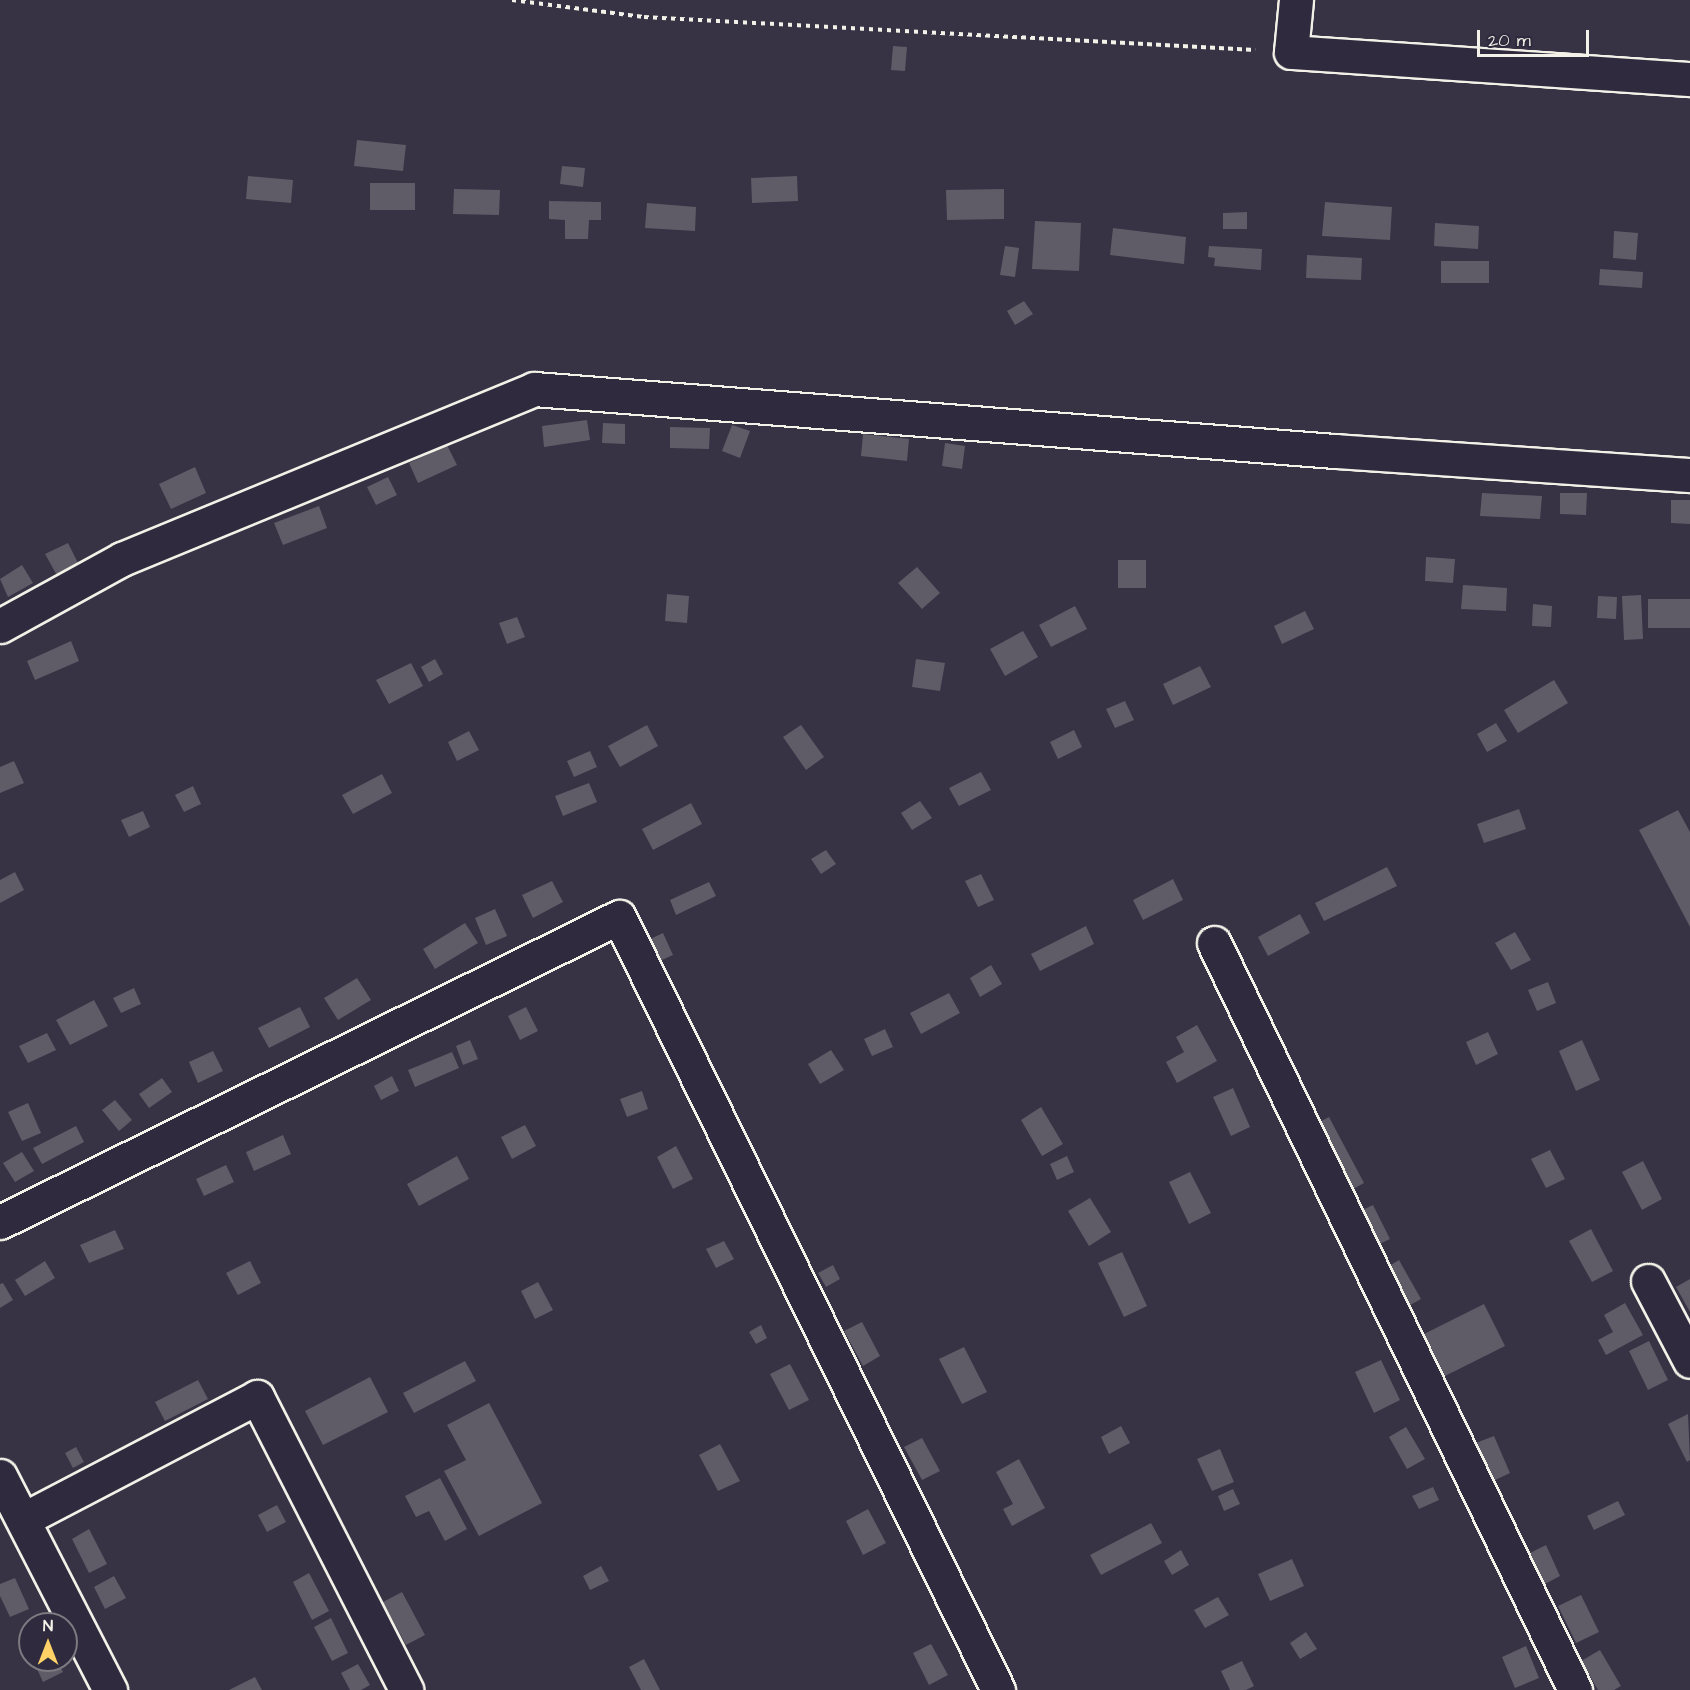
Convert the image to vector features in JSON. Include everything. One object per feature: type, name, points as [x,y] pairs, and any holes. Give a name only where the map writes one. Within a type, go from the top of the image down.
[{"type":"street","points":[[1296,0],[1291,52],[1690,79]]},
{"type":"street","points":[[0,626],[122,559],[534,389],[1347,452],[1690,475]]},
{"type":"street","points":[[0,1222],[619,916],[998,1690]]},
{"type":"street","points":[[1214,943],[1575,1690]]},
{"type":"street","points":[[1648,1281],[1690,1361]]},
{"type":"street","points":[[24,1519],[257,1397],[406,1690]]},
{"type":"street","points":[[0,1476],[110,1690]]},
{"type":"path","points":[[512,0],[644,17],[1291,52]]},
{"type":"building","points":[[893,46],[907,47],[905,71],[891,70]]},
{"type":"building","points":[[357,140],[406,145],[403,171],[354,166]]},
{"type":"building","points":[[562,166],[585,168],[583,187],[560,184]]},
{"type":"building","points":[[248,176],[293,180],[291,203],[246,199]]},
{"type":"building","points":[[797,176],[798,201],[752,203],[751,178]]},
{"type":"building","points":[[370,183],[415,183],[415,210],[370,210]]},
{"type":"building","points":[[454,189],[500,190],[499,215],[453,214]]},
{"type":"building","points":[[1004,189],[1004,219],[947,220],[946,190]]},
{"type":"building","points":[[549,201],[601,202],[601,220],[589,220],[588,239],[565,239],[565,220],[549,219]]},
{"type":"building","points":[[1325,202],[1392,207],[1390,240],[1322,236]]},
{"type":"building","points":[[647,203],[696,207],[695,231],[645,228]]},
{"type":"building","points":[[1247,212],[1247,229],[1223,229],[1223,213]]},
{"type":"building","points":[[1035,221],[1081,223],[1079,271],[1032,269]]},
{"type":"building","points":[[1435,223],[1479,226],[1478,249],[1434,246]]},
{"type":"building","points":[[1113,228],[1186,237],[1184,264],[1110,255]]},
{"type":"building","points":[[1614,231],[1638,233],[1636,260],[1613,258]]},
{"type":"building","points":[[1005,246],[1019,248],[1015,277],[1000,275]]},
{"type":"building","points":[[1209,246],[1262,249],[1261,270],[1214,266],[1215,258],[1208,257]]},
{"type":"building","points":[[1307,255],[1362,258],[1361,280],[1306,278]]},
{"type":"building","points":[[1441,261],[1489,261],[1489,283],[1441,283]]},
{"type":"building","points":[[1600,269],[1643,272],[1642,288],[1599,285]]},
{"type":"building","points":[[1024,301],[1033,314],[1015,325],[1007,311]]},
{"type":"building","points":[[587,420],[590,440],[544,447],[542,426]]},
{"type":"building","points":[[603,423],[625,424],[625,444],[602,443]]},
{"type":"building","points":[[732,425],[750,431],[740,458],[722,451]]},
{"type":"building","points":[[670,427],[710,428],[709,449],[670,448]]},
{"type":"building","points":[[863,434],[909,439],[907,461],[861,456]]},
{"type":"building","points":[[945,443],[965,446],[962,469],[942,466]]},
{"type":"building","points":[[447,445],[457,465],[418,483],[409,463]]},
{"type":"building","points":[[195,467],[206,493],[171,509],[159,484]]},
{"type":"building","points":[[388,477],[397,495],[376,505],[367,487]]},
{"type":"building","points":[[1482,493],[1542,496],[1540,519],[1480,516]]},
{"type":"building","points":[[1560,493],[1587,493],[1586,515],[1560,514]]},
{"type":"building","points":[[1671,500],[1690,500],[1690,524],[1671,523]]},
{"type":"building","points":[[319,506],[327,528],[283,545],[274,523]]},
{"type":"building","points":[[68,543],[80,567],[59,579],[45,554]]},
{"type":"building","points":[[1426,557],[1455,559],[1453,583],[1425,581]]},
{"type":"building","points":[[1118,560],[1146,560],[1146,588],[1118,588]]},
{"type":"building","points":[[22,565],[33,583],[8,597],[0,579]]},
{"type":"building","points":[[917,567],[940,593],[922,609],[898,583]]},
{"type":"building","points":[[1463,585],[1507,588],[1506,611],[1461,609]]},
{"type":"building","points":[[667,594],[689,596],[687,623],[665,621]]},
{"type":"building","points":[[1641,595],[1643,639],[1624,640],[1622,596]]},
{"type":"building","points":[[1598,596],[1617,597],[1616,619],[1597,618]]},
{"type":"building","points":[[1648,599],[1690,599],[1690,628],[1648,628]]},
{"type":"building","points":[[1533,604],[1552,606],[1551,627],[1532,626]]},
{"type":"building","points":[[1075,606],[1087,629],[1051,647],[1039,625]]},
{"type":"building","points":[[1305,611],[1314,629],[1282,644],[1274,626]]},
{"type":"building","points":[[517,617],[525,637],[507,644],[499,623]]},
{"type":"building","points":[[1023,631],[1038,657],[1005,676],[990,649]]},
{"type":"building","points":[[71,641],[79,661],[35,680],[27,661]]},
{"type":"building","points":[[435,659],[443,674],[429,682],[421,667]]},
{"type":"building","points":[[916,659],[945,663],[940,691],[912,687]]},
{"type":"building","points":[[411,663],[423,686],[389,704],[376,680]]},
{"type":"building","points":[[1200,666],[1211,687],[1173,705],[1163,684]]},
{"type":"building","points":[[1554,680],[1568,703],[1518,733],[1504,710]]},
{"type":"building","points":[[1125,701],[1134,720],[1115,728],[1106,709]]},
{"type":"building","points":[[1496,723],[1507,741],[1487,752],[1477,734]]},
{"type":"building","points":[[647,725],[658,746],[620,767],[608,746]]},
{"type":"building","points":[[801,725],[824,757],[806,770],[783,737]]},
{"type":"building","points":[[1074,730],[1082,747],[1058,759],[1050,742]]},
{"type":"building","points":[[469,731],[479,750],[457,761],[448,742]]},
{"type":"building","points":[[590,751],[597,767],[574,777],[567,761]]},
{"type":"building","points":[[14,761],[24,783],[0,793],[0,767]]},
{"type":"building","points":[[981,772],[991,790],[959,806],[949,788]]},
{"type":"building","points":[[382,774],[392,793],[353,814],[342,795]]},
{"type":"building","points":[[589,783],[597,802],[563,816],[555,796]]},
{"type":"building","points":[[193,786],[201,804],[184,812],[175,795]]},
{"type":"building","points":[[920,801],[932,818],[912,830],[901,813]]},
{"type":"building","points":[[691,803],[702,824],[653,850],[642,829]]},
{"type":"building","points":[[1519,809],[1526,829],[1484,843],[1477,824]]},
{"type":"building","points":[[1678,810],[1690,832],[1690,927],[1639,830]]},
{"type":"building","points":[[143,811],[150,827],[129,837],[121,820]]},
{"type":"building","points":[[826,850],[836,864],[821,874],[811,859]]},
{"type":"building","points":[[1387,867],[1397,886],[1324,921],[1315,903]]},
{"type":"building","points":[[15,872],[24,890],[0,903],[0,880]]},
{"type":"building","points":[[981,874],[994,900],[978,907],[965,881]]},
{"type":"building","points":[[1173,879],[1183,900],[1143,920],[1133,900]]},
{"type":"building","points":[[552,881],[563,902],[533,918],[522,895]]},
{"type":"building","points":[[709,882],[716,896],[676,915],[670,900]]},
{"type":"building","points":[[495,909],[507,936],[486,945],[475,918]]},
{"type":"building","points":[[1300,914],[1310,933],[1268,956],[1258,937]]},
{"type":"building","points":[[465,923],[478,943],[435,969],[423,949]]},
{"type":"building","points":[[1086,926],[1094,944],[1040,971],[1031,954]]},
{"type":"building","points":[[1515,932],[1531,960],[1511,970],[1495,943]]},
{"type":"building","points":[[663,933],[673,955],[653,964],[644,942]]},
{"type":"building","points":[[991,965],[1002,984],[980,997],[970,978]]},
{"type":"building","points":[[357,978],[371,1000],[338,1020],[324,998]]},
{"type":"building","points":[[1548,982],[1556,1003],[1537,1011],[1528,990]]},
{"type":"building","points":[[134,988],[141,1004],[121,1013],[113,998]]},
{"type":"building","points":[[949,993],[960,1013],[921,1034],[910,1013]]},
{"type":"building","points":[[94,1000],[108,1026],[70,1045],[56,1020]]},
{"type":"building","points":[[300,1007],[310,1027],[269,1048],[258,1028]]},
{"type":"building","points":[[526,1007],[538,1031],[520,1040],[508,1016]]},
{"type":"building","points":[[1197,1025],[1217,1061],[1177,1083],[1166,1062],[1184,1052],[1176,1037]]},
{"type":"building","points":[[885,1029],[893,1047],[872,1056],[864,1039]]},
{"type":"building","points":[[1488,1032],[1498,1054],[1476,1065],[1466,1042]]},
{"type":"building","points":[[47,1033],[56,1050],[28,1063],[19,1046]]},
{"type":"building","points":[[470,1040],[478,1059],[463,1065],[456,1046]]},
{"type":"building","points":[[1582,1040],[1600,1080],[1576,1091],[1559,1051]]},
{"type":"building","points":[[831,1050],[844,1070],[820,1084],[808,1064]]},
{"type":"building","points":[[213,1051],[223,1071],[198,1083],[189,1062]]},
{"type":"building","points":[[452,1052],[459,1068],[415,1087],[408,1070]]},
{"type":"building","points":[[392,1076],[399,1091],[381,1100],[374,1086]]},
{"type":"building","points":[[162,1078],[172,1092],[149,1108],[139,1094]]},
{"type":"building","points":[[1233,1088],[1250,1127],[1231,1136],[1213,1097]]},
{"type":"building","points":[[642,1091],[648,1109],[627,1117],[620,1099]]},
{"type":"building","points":[[115,1100],[132,1120],[119,1131],[102,1110]]},
{"type":"building","points":[[28,1103],[41,1133],[22,1141],[8,1112]]},
{"type":"building","points":[[1041,1107],[1063,1144],[1042,1156],[1021,1120]]},
{"type":"building","points":[[1329,1117],[1364,1183],[1344,1194],[1308,1128]]},
{"type":"building","points":[[525,1125],[536,1146],[512,1159],[501,1137]]},
{"type":"building","points":[[76,1126],[84,1142],[42,1164],[33,1148]]},
{"type":"building","points":[[283,1135],[291,1154],[254,1171],[246,1152]]},
{"type":"building","points":[[676,1146],[693,1179],[673,1189],[657,1157]]},
{"type":"building","points":[[1550,1150],[1565,1179],[1546,1188],[1531,1159]]},
{"type":"building","points":[[22,1152],[34,1171],[15,1182],[3,1163]]},
{"type":"building","points":[[457,1156],[469,1179],[419,1206],[407,1184]]},
{"type":"building","points":[[1067,1156],[1074,1172],[1057,1180],[1050,1164]]},
{"type":"building","points":[[1643,1161],[1662,1199],[1642,1210],[1622,1172]]},
{"type":"building","points":[[226,1165],[234,1182],[204,1196],[196,1179]]},
{"type":"building","points":[[1190,1172],[1211,1213],[1189,1224],[1169,1182]]},
{"type":"building","points":[[1090,1198],[1111,1232],[1089,1246],[1068,1211]]},
{"type":"building","points":[[1373,1205],[1390,1239],[1371,1248],[1354,1214]]},
{"type":"building","points":[[1591,1229],[1613,1271],[1592,1282],[1569,1241]]},
{"type":"building","points":[[115,1230],[124,1249],[89,1263],[80,1245]]},
{"type":"building","points":[[724,1241],[734,1259],[716,1268],[706,1249]]},
{"type":"building","points":[[1122,1252],[1147,1306],[1124,1317],[1098,1263]]},
{"type":"building","points":[[1399,1260],[1421,1299],[1403,1309],[1381,1271]]},
{"type":"building","points":[[45,1261],[55,1278],[25,1296],[15,1280]]},
{"type":"building","points":[[250,1261],[261,1283],[238,1295],[226,1273]]},
{"type":"building","points":[[833,1265],[840,1279],[826,1287],[818,1273]]},
{"type":"building","points":[[1690,1279],[1690,1312],[1676,1287]]},
{"type":"building","points":[[538,1282],[553,1310],[535,1319],[521,1291]]},
{"type":"building","points":[[3,1283],[13,1300],[0,1308],[0,1284]]},
{"type":"building","points":[[1625,1303],[1643,1335],[1606,1355],[1598,1340],[1613,1332],[1604,1315]]},
{"type":"building","points":[[1484,1304],[1505,1346],[1445,1376],[1424,1334]]},
{"type":"building","points":[[862,1322],[880,1356],[863,1366],[844,1331]]},
{"type":"building","points":[[761,1325],[767,1338],[756,1344],[749,1332]]},
{"type":"building","points":[[1649,1341],[1668,1380],[1648,1390],[1629,1351]]},
{"type":"building","points":[[964,1347],[987,1392],[962,1404],[939,1359]]},
{"type":"building","points":[[1381,1360],[1400,1400],[1374,1413],[1355,1372]]},
{"type":"building","points":[[465,1361],[476,1381],[414,1413],[403,1393]]},
{"type":"building","points":[[790,1364],[809,1400],[789,1410],[770,1374]]},
{"type":"building","points":[[370,1377],[388,1412],[323,1445],[305,1411]]},
{"type":"building","points":[[198,1380],[208,1399],[165,1421],[155,1402]]},
{"type":"building","points":[[489,1403],[542,1503],[479,1536],[444,1471],[466,1460],[447,1425]]},
{"type":"building","points":[[1688,1414],[1690,1460],[1687,1462],[1668,1424]]},
{"type":"building","points":[[1121,1426],[1130,1443],[1109,1454],[1101,1437]]},
{"type":"building","points":[[1406,1427],[1425,1459],[1407,1469],[1389,1437]]},
{"type":"building","points":[[1494,1436],[1510,1473],[1491,1482],[1473,1444]]},
{"type":"building","points":[[922,1438],[940,1471],[922,1480],[904,1447]]},
{"type":"building","points":[[720,1444],[740,1481],[718,1491],[699,1455]]},
{"type":"building","points":[[76,1447],[84,1462],[73,1468],[65,1453]]},
{"type":"building","points":[[1220,1449],[1234,1482],[1212,1491],[1197,1459]]},
{"type":"building","points":[[1019,1459],[1045,1508],[1012,1526],[1003,1509],[1013,1504],[996,1472]]},
{"type":"building","points":[[440,1478],[467,1529],[445,1541],[429,1511],[416,1517],[405,1496]]},
{"type":"building","points":[[1433,1487],[1439,1500],[1419,1509],[1412,1496]]},
{"type":"building","points":[[1233,1489],[1240,1504],[1224,1511],[1218,1496]]},
{"type":"building","points":[[1618,1501],[1625,1515],[1594,1530],[1587,1516]]},
{"type":"building","points":[[277,1505],[286,1522],[267,1532],[258,1515]]},
{"type":"building","points":[[868,1509],[886,1543],[863,1555],[846,1521]]},
{"type":"building","points":[[1151,1523],[1162,1543],[1101,1575],[1090,1555]]},
{"type":"building","points":[[89,1529],[107,1564],[89,1573],[72,1539]]},
{"type":"building","points":[[1546,1545],[1560,1576],[1543,1585],[1528,1554]]},
{"type":"building","points":[[1181,1550],[1189,1565],[1172,1575],[1164,1561]]},
{"type":"building","points":[[1292,1559],[1304,1586],[1270,1601],[1258,1574]]},
{"type":"building","points":[[601,1566],[609,1581],[590,1590],[583,1576]]},
{"type":"building","points":[[309,1573],[329,1611],[312,1620],[293,1582]]},
{"type":"building","points":[[114,1576],[126,1598],[105,1609],[94,1587]]},
{"type":"building","points":[[15,1578],[29,1609],[10,1617],[0,1596],[0,1584]]},
{"type":"building","points":[[402,1592],[425,1635],[406,1645],[383,1602]]},
{"type":"building","points":[[1581,1595],[1599,1632],[1576,1643],[1558,1606]]},
{"type":"building","points":[[1218,1597],[1229,1615],[1205,1628],[1194,1610]]},
{"type":"building","points":[[331,1618],[348,1653],[332,1661],[314,1627]]},
{"type":"building","points":[[1306,1632],[1317,1649],[1300,1659],[1290,1643]]},
{"type":"building","points":[[931,1644],[948,1675],[929,1685],[913,1653]]},
{"type":"building","points":[[1526,1646],[1539,1678],[1515,1688],[1502,1657]]},
{"type":"building","points":[[1600,1650],[1621,1686],[1614,1690],[1598,1690],[1581,1661]]},
{"type":"building","points":[[644,1659],[660,1690],[641,1690],[629,1667]]},
{"type":"building","points":[[1242,1661],[1254,1686],[1246,1690],[1230,1690],[1221,1671]]},
{"type":"building","points":[[358,1664],[370,1685],[361,1690],[350,1690],[341,1673]]},
{"type":"building","points":[[38,1672],[63,1672],[43,1682]]},
{"type":"building","points":[[255,1677],[262,1690],[229,1690]]}]
